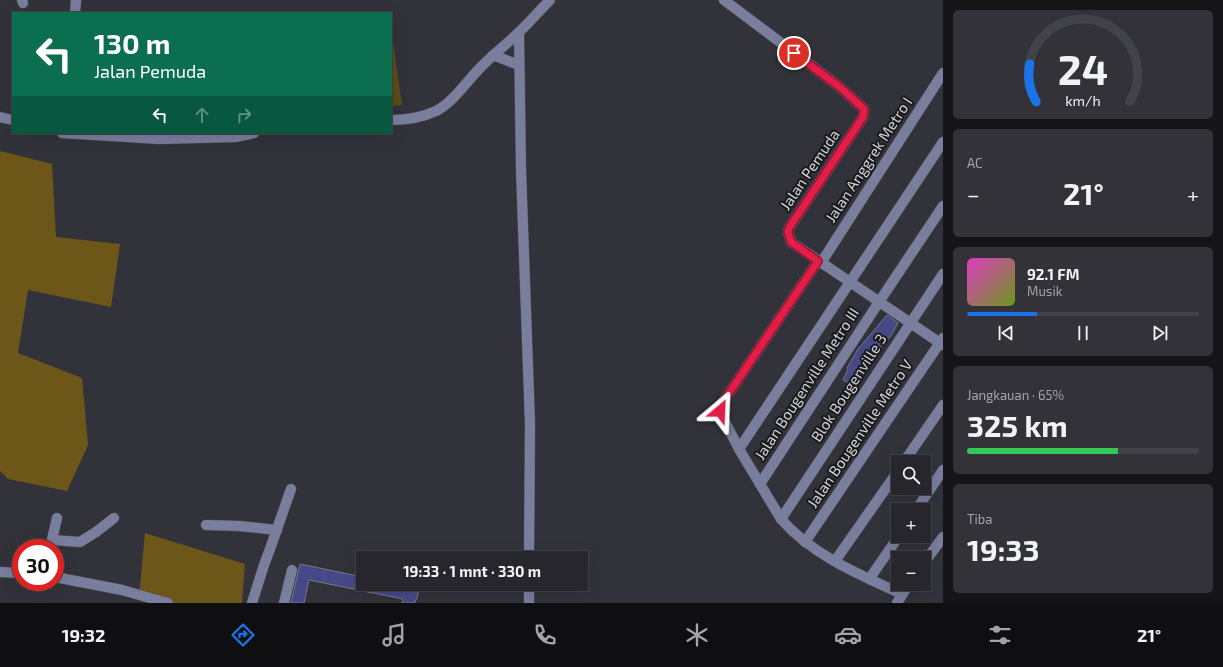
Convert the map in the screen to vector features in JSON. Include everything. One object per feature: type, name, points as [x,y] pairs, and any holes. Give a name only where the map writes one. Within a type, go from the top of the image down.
[{"type":"street","points":[[75,12],[76,0]]},
{"type":"street","points":[[392,120],[421,116],[436,111],[448,102],[475,72],[519,32],[550,0]]},
{"type":"street","name":"Jalan Pemuda","points":[[724,0],[841,88],[864,109],[863,117],[789,228],[788,232],[791,242],[910,323],[942,342]]},
{"type":"street","points":[[519,32],[521,170],[530,424],[529,551]]},
{"type":"street","points":[[493,55],[519,65]]},
{"type":"street","name":"Jalan Anggrek Metro I","points":[[739,449],[722,416],[720,411],[721,407],[820,262],[943,73]]},
{"type":"street","points":[[0,117],[12,120]]},
{"type":"street","points":[[80,134],[165,139],[236,137],[250,134]]},
{"type":"street","points":[[902,594],[849,570],[805,542],[788,528],[781,519],[739,449],[943,142]]},
{"type":"street","name":"Jalan Bougenville Metro III","points":[[760,484],[943,206]]},
{"type":"street","name":"Blok Bougenville 3","points":[[781,519],[943,274]]},
{"type":"street","name":"Jalan Bougenville Metro V","points":[[805,542],[942,342]]},
{"type":"street","points":[[909,455],[943,405]]},
{"type":"street","points":[[921,503],[943,470]]},
{"type":"street","points":[[835,561],[891,480]]},
{"type":"street","points":[[252,603],[291,489]]},
{"type":"street","points":[[52,539],[57,518]]},
{"type":"street","points":[[64,543],[80,542],[114,518]]},
{"type":"street","points":[[206,525],[239,526],[277,530]]},
{"type":"street","points":[[931,553],[943,537]]},
{"type":"street","points":[[871,580],[872,575],[894,543]]},
{"type":"street","points":[[284,603],[292,570]]},
{"type":"street","points":[[0,572],[12,573]]},
{"type":"street","points":[[64,579],[122,590],[168,603]]},
{"type":"street","points":[[529,591],[529,603]]},
{"type":"street","points":[[897,603],[904,591]]},
{"type":"shaded area","points":[[392,35],[402,105],[392,106]]},
{"type":"shaded area","points":[[0,151],[52,164],[56,237],[120,244],[111,307],[28,290],[18,353],[82,378],[88,445],[67,491],[8,479],[0,471]]},
{"type":"shaded area","points":[[145,533],[245,564],[242,603],[159,603],[139,598]]},
{"type":"building","points":[[887,315],[898,323],[891,336],[887,340],[886,339],[881,347],[879,346],[870,357],[859,376],[857,375],[852,385],[843,380],[848,369],[847,368],[858,349]]},
{"type":"building","points":[[300,564],[356,576],[356,590],[309,580],[304,603],[291,603]]},
{"type":"building","points":[[363,591],[418,591],[415,603],[402,603],[403,599]]},
{"type":"route","points":[[720,411],[723,402],[818,261],[791,242],[788,232],[789,228],[863,117],[864,113],[864,109],[841,88],[794,53]]}]
